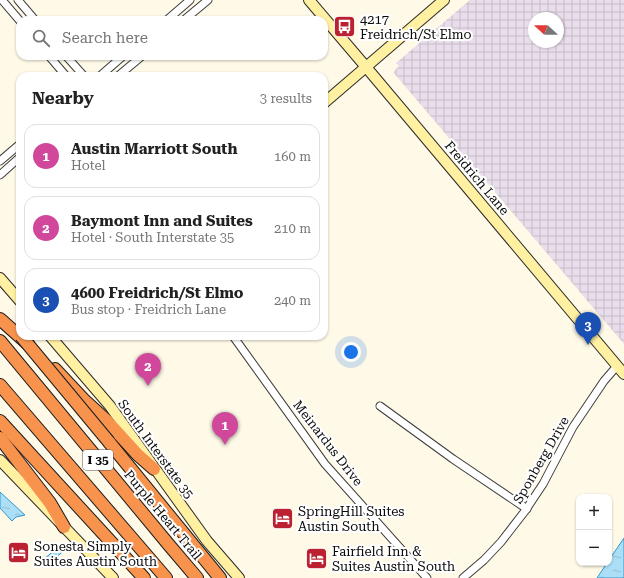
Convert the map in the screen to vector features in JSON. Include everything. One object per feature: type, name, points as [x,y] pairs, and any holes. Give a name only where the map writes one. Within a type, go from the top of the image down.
[{"type":"highway","points":[[0,311],[16,331]]},
{"type":"highway","points":[[0,318],[16,333]]},
{"type":"highway","points":[[23,340],[220,578]]},
{"type":"highway","points":[[24,340],[107,421],[138,455],[154,468]]},
{"type":"highway","name":"Purple Heart Trail","points":[[0,341],[168,545],[197,578]]},
{"type":"highway","name":"I 35","points":[[0,385],[166,578]]},
{"type":"highway","points":[[0,421],[144,578]]},
{"type":"highway","points":[[0,438],[50,503],[64,527]]},
{"type":"street","points":[[2,0],[16,16]]},
{"type":"street","points":[[18,0],[32,16]]},
{"type":"street","points":[[172,16],[190,0]]},
{"type":"street","points":[[189,16],[208,0]]},
{"type":"street","name":"Freidrich Lane","points":[[309,0],[323,16]]},
{"type":"street","points":[[328,100],[444,0]]},
{"type":"street","name":"Freidrich Lane","points":[[328,22],[624,374]]},
{"type":"street","points":[[53,60],[63,72]]},
{"type":"street","points":[[70,60],[80,72]]},
{"type":"street","points":[[105,72],[119,60]]},
{"type":"street","points":[[123,72],[137,60]]},
{"type":"street","points":[[0,161],[16,147]]},
{"type":"street","points":[[13,150],[16,153]]},
{"type":"street","points":[[0,175],[16,161]]},
{"type":"street","points":[[0,278],[16,296]]},
{"type":"street","name":"South Interstate 35","points":[[53,340],[110,406],[206,541],[239,578]]},
{"type":"street","name":"Meinardus Drive","points":[[236,340],[325,464],[427,578]]},
{"type":"street","name":"Sponberg Drive","points":[[463,578],[484,560],[501,542],[527,509],[543,484],[573,426],[604,381],[617,366]]},
{"type":"street","points":[[380,406],[453,459],[527,509]]},
{"type":"street","points":[[0,460],[113,578]]},
{"type":"shaded area","points":[[470,0],[624,0],[624,344],[393,72],[399,66],[396,63]]},
{"type":"water","points":[[0,492],[25,515],[16,517],[12,521],[0,508]]},
{"type":"water","points":[[624,538],[624,578],[597,578],[605,566],[612,566],[612,556]]},
{"type":"water","points":[[61,545],[66,549],[48,564],[44,559]]},
{"type":"place","name":"4217 Freidrich/St Elmo","points":[[344,26]]},
{"type":"place","name":"4600 Freidrich/St Elmo","points":[[588,345]]},
{"type":"place","name":"Baymont Inn and Suites","points":[[148,386]]},
{"type":"place","name":"Austin Marriott South","points":[[225,445]]},
{"type":"place","name":"SpringHill Suites Austin South","points":[[283,518]]},
{"type":"place","name":"Sonesta Simply Suites Austin South","points":[[19,553]]},
{"type":"place","name":"Fairfield Inn & Suites Austin South","points":[[316,558]]}]
